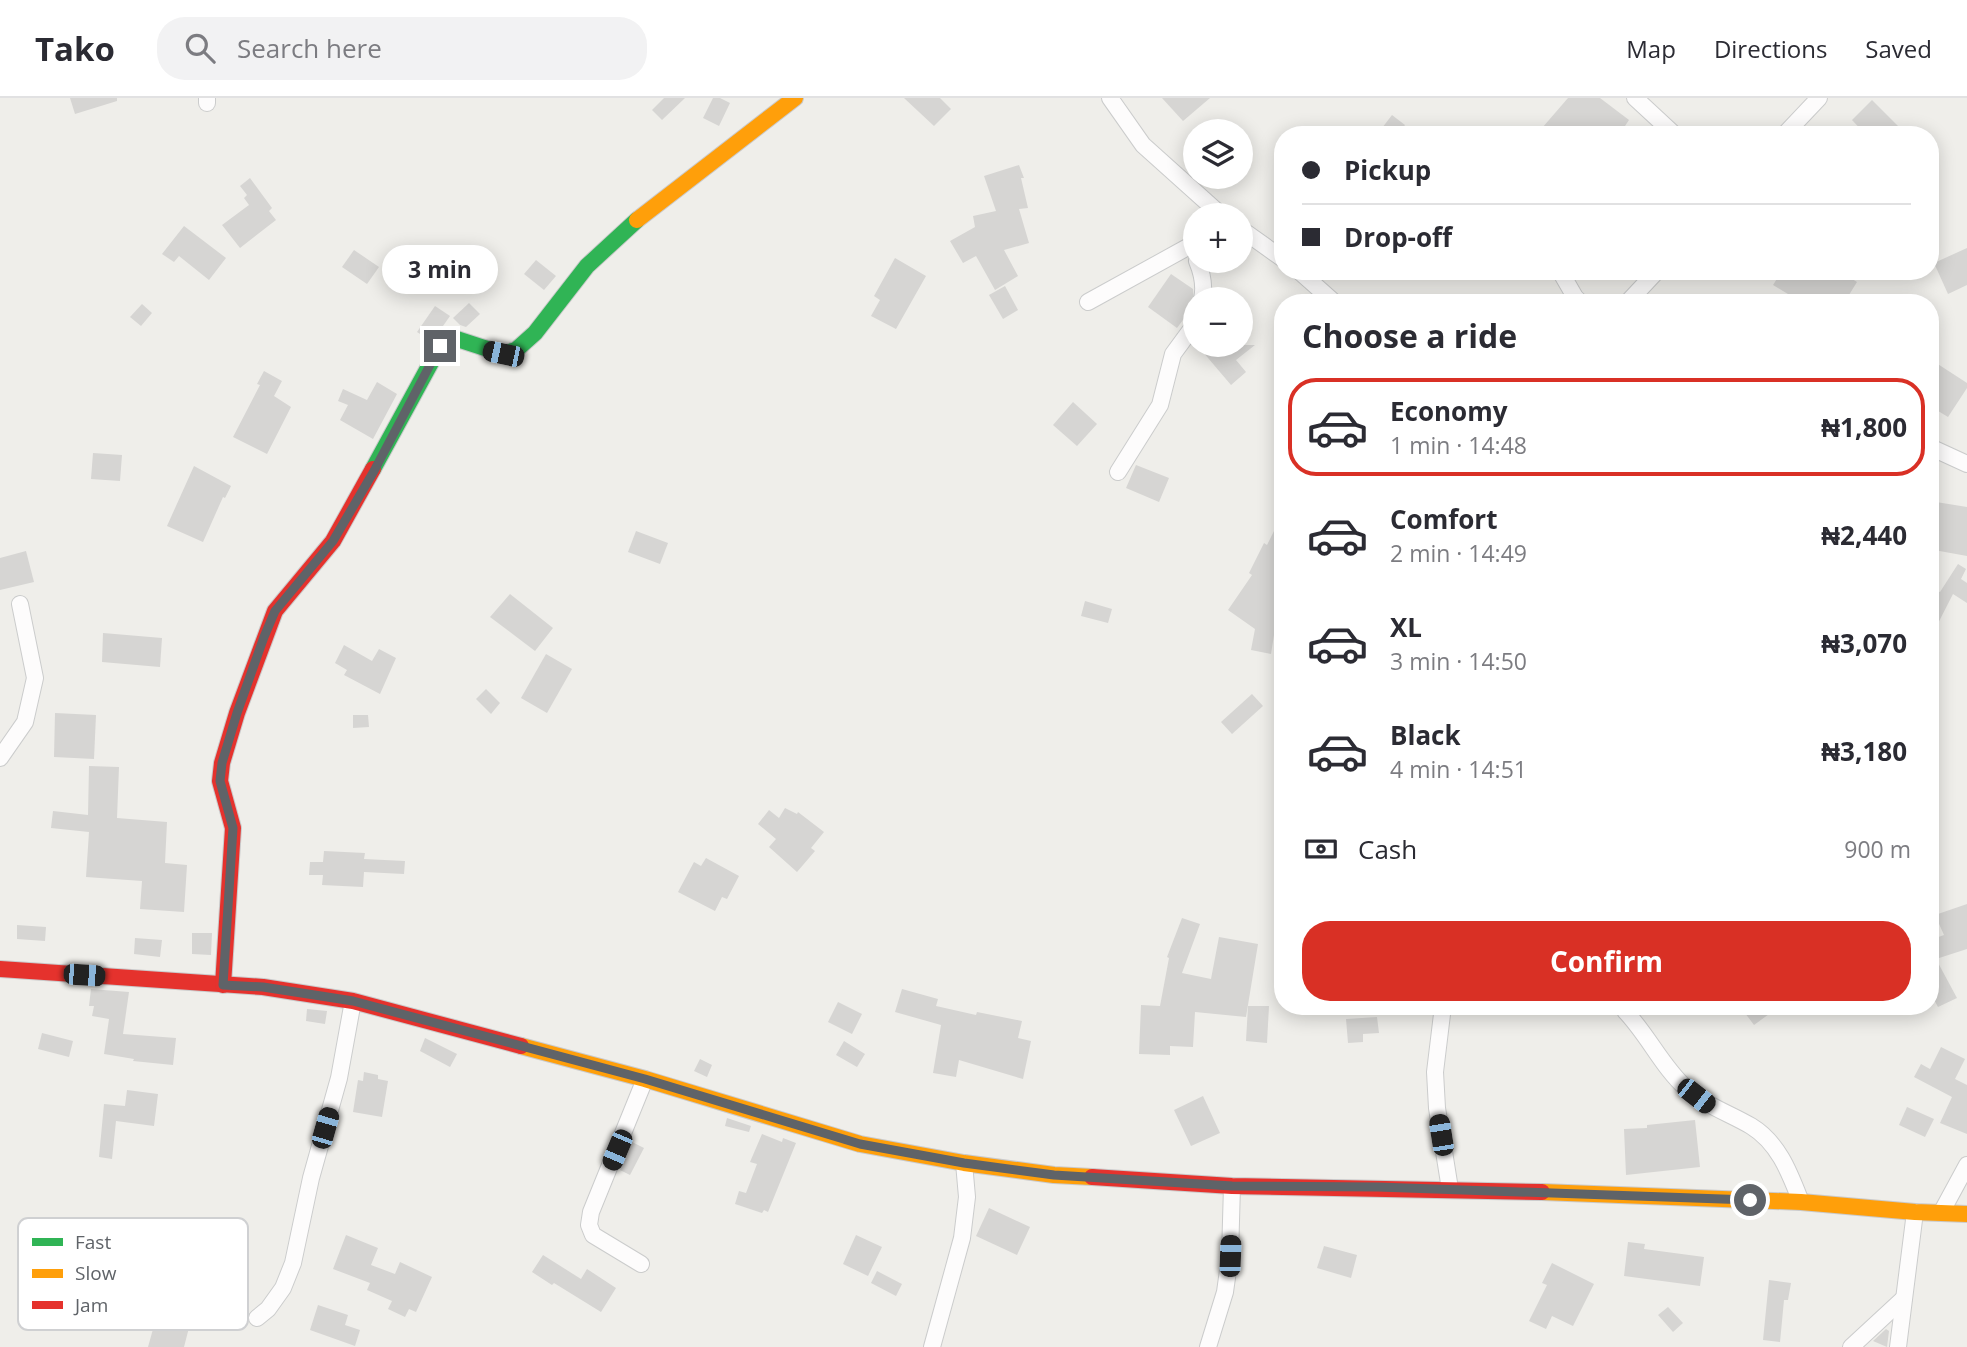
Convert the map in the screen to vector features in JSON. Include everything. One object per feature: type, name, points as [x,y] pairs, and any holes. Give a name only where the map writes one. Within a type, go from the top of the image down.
[{"type":"street","points":[[223,985],[233,828],[220,781],[222,763],[237,713],[275,611],[333,541],[374,471],[440,346],[446,340],[454,338],[503,354],[516,350],[535,333],[587,265],[640,217],[795,98]]},
{"type":"street","points":[[1110,98],[1143,145],[1208,203]]},
{"type":"street","points":[[1635,98],[1665,126]]},
{"type":"street","points":[[1793,126],[1819,98]]},
{"type":"street","points":[[1253,238],[1274,253]]},
{"type":"street","points":[[1088,302],[1183,258]]},
{"type":"street","points":[[1309,280],[1325,294]]},
{"type":"street","points":[[1636,294],[1649,280]]},
{"type":"street","points":[[1118,472],[1160,405],[1173,354],[1183,340]]},
{"type":"street","points":[[1939,451],[1967,464]]},
{"type":"street","points":[[0,758],[25,722],[35,678],[20,604]]},
{"type":"street","points":[[0,969],[263,987],[353,1001],[645,1079],[860,1144],[964,1163],[1054,1175],[1232,1186],[1450,1189],[1801,1202],[1967,1214]]},
{"type":"street","points":[[257,1318],[268,1309],[283,1288],[293,1263],[339,1078],[353,1001]]},
{"type":"street","points":[[1442,1015],[1435,1072],[1437,1108],[1450,1189]]},
{"type":"street","points":[[1628,1015],[1640,1027],[1684,1087],[1707,1105],[1753,1127],[1773,1145],[1790,1174],[1801,1202]]},
{"type":"street","points":[[641,1264],[593,1235],[589,1225],[591,1212],[645,1079]]},
{"type":"street","points":[[932,1347],[962,1238],[967,1197],[964,1163]]},
{"type":"street","points":[[1941,1213],[1967,1166]]},
{"type":"street","points":[[1208,1347],[1225,1292],[1230,1256],[1232,1186]]},
{"type":"street","points":[[1898,1347],[1915,1212]]},
{"type":"street","points":[[1851,1347],[1903,1298]]},
{"type":"building","points":[[70,98],[117,98],[117,101],[75,114]]},
{"type":"building","points":[[664,98],[685,98],[662,120],[652,110]]},
{"type":"building","points":[[713,98],[730,103],[719,126],[703,118]]},
{"type":"building","points":[[904,98],[940,98],[951,109],[934,126]]},
{"type":"building","points":[[1162,98],[1210,98],[1183,119]]},
{"type":"building","points":[[1568,98],[1600,98],[1629,120],[1625,126],[1544,126]]},
{"type":"building","points":[[1872,100],[1898,126],[1858,126],[1852,120]]},
{"type":"building","points":[[1392,115],[1405,125],[1404,126],[1384,126]]},
{"type":"building","points":[[1019,165],[1024,178],[1021,178],[1028,208],[1019,209],[1029,243],[1004,250],[1018,276],[995,290],[976,256],[963,263],[950,241],[975,227],[973,216],[996,211],[984,176]]},
{"type":"building","points":[[250,178],[272,208],[269,211],[276,220],[240,248],[222,225],[249,205],[244,198],[247,195],[240,186]]},
{"type":"building","points":[[184,226],[226,258],[209,280],[179,256],[174,262],[162,254]]},
{"type":"building","points":[[1967,248],[1967,285],[1948,294],[1939,274],[1939,261]]},
{"type":"building","points":[[354,250],[379,267],[367,284],[342,267]]},
{"type":"building","points":[[895,258],[926,276],[896,329],[871,316],[880,300],[874,296]]},
{"type":"building","points":[[536,260],[556,276],[544,290],[524,274]]},
{"type":"building","points":[[1171,274],[1190,287],[1183,287],[1183,320],[1177,328],[1148,307]]},
{"type":"building","points":[[1776,280],[1857,282],[1850,294],[1788,294],[1773,285]]},
{"type":"building","points":[[1005,286],[1018,310],[1003,319],[989,295]]},
{"type":"building","points":[[469,303],[480,314],[466,327],[453,318]]},
{"type":"building","points":[[142,304],[152,313],[141,326],[130,317]]},
{"type":"building","points":[[435,306],[450,316],[428,339],[417,332]]},
{"type":"building","points":[[1207,357],[1240,357],[1236,360],[1246,372],[1231,385]]},
{"type":"building","points":[[1939,365],[1967,383],[1967,388],[1948,417],[1939,412]]},
{"type":"building","points":[[264,371],[282,381],[274,396],[291,407],[267,454],[233,437],[260,385],[257,384]]},
{"type":"building","points":[[377,382],[397,394],[373,439],[340,420],[348,405],[338,401],[343,389],[367,400]]},
{"type":"building","points":[[1073,402],[1097,424],[1077,446],[1053,425]]},
{"type":"building","points":[[93,453],[122,455],[120,481],[91,479]]},
{"type":"building","points":[[1136,465],[1169,478],[1159,502],[1126,488]]},
{"type":"building","points":[[194,466],[231,486],[225,498],[223,497],[203,542],[167,526]]},
{"type":"building","points":[[1939,502],[1967,507],[1967,556],[1939,551]]},
{"type":"building","points":[[636,531],[668,543],[660,564],[628,552]]},
{"type":"building","points":[[1274,531],[1274,635],[1271,654],[1251,650],[1255,629],[1228,610],[1252,575],[1249,573],[1264,543],[1267,545]]},
{"type":"building","points":[[26,551],[34,582],[0,590],[0,558]]},
{"type":"building","points":[[1958,564],[1966,569],[1961,579],[1967,583],[1967,603],[1953,594],[1939,621],[1940,592]]},
{"type":"building","points":[[510,594],[553,628],[535,651],[490,617]]},
{"type":"building","points":[[1085,601],[1112,609],[1108,623],[1081,616]]},
{"type":"building","points":[[103,633],[162,638],[160,667],[102,662]]},
{"type":"building","points":[[344,645],[372,661],[379,649],[396,658],[380,694],[344,675],[347,670],[335,663]]},
{"type":"building","points":[[546,654],[572,669],[547,713],[521,698]]},
{"type":"building","points":[[486,689],[500,703],[491,714],[476,699]]},
{"type":"building","points":[[1252,694],[1263,706],[1232,734],[1221,722]]},
{"type":"building","points":[[55,713],[96,715],[94,759],[54,757]]},
{"type":"building","points":[[353,715],[368,715],[369,727],[353,728]]},
{"type":"building","points":[[89,766],[119,767],[117,818],[167,822],[165,863],[187,865],[184,912],[140,909],[142,881],[86,877],[89,832],[51,828],[53,811],[88,815]]},
{"type":"building","points":[[785,808],[797,814],[798,812],[824,832],[811,848],[815,851],[797,872],[769,847],[776,839],[758,824],[769,810],[779,818]]},
{"type":"building","points":[[324,851],[365,853],[364,859],[405,861],[404,874],[364,872],[363,887],[322,885],[323,875],[309,875],[310,862],[323,862]]},
{"type":"building","points":[[706,858],[739,876],[727,899],[722,897],[715,911],[678,892],[694,862],[701,866]]},
{"type":"building","points":[[1967,904],[1967,949],[1939,958],[1939,937],[1944,935],[1939,924],[1939,914]]},
{"type":"building","points":[[1182,918],[1200,924],[1182,973],[1211,979],[1219,937],[1258,944],[1246,1017],[1195,1012],[1193,1047],[1170,1046],[1170,1055],[1139,1054],[1141,1005],[1160,1006],[1169,958],[1167,957]]},
{"type":"building","points":[[17,925],[46,927],[45,941],[17,939]]},
{"type":"building","points":[[192,933],[212,933],[211,955],[192,954]]},
{"type":"building","points":[[135,938],[162,940],[160,957],[134,954]]},
{"type":"building","points":[[1939,965],[1957,998],[1939,1007]]},
{"type":"building","points":[[91,989],[129,992],[123,1034],[176,1038],[173,1065],[133,1061],[134,1059],[104,1054],[109,1019],[92,1016],[94,1006],[89,1006]]},
{"type":"building","points":[[902,989],[938,999],[936,1006],[1022,1021],[1018,1038],[1031,1041],[1023,1079],[959,1060],[956,1077],[933,1073],[941,1025],[895,1012]]},
{"type":"building","points":[[838,1002],[862,1014],[852,1034],[828,1022]]},
{"type":"building","points":[[1248,1006],[1269,1006],[1267,1043],[1246,1041]]},
{"type":"building","points":[[307,1009],[327,1011],[325,1024],[306,1021]]},
{"type":"building","points":[[1746,1015],[1768,1015],[1754,1025]]},
{"type":"building","points":[[1377,1017],[1379,1033],[1363,1034],[1363,1042],[1348,1043],[1346,1019]]},
{"type":"building","points":[[42,1033],[73,1041],[69,1057],[38,1049]]},
{"type":"building","points":[[425,1038],[457,1054],[450,1067],[420,1051]]},
{"type":"building","points":[[844,1041],[865,1054],[857,1067],[836,1055]]},
{"type":"building","points":[[1941,1047],[1965,1059],[1955,1079],[1967,1085],[1967,1134],[1940,1123],[1952,1097],[1914,1077],[1921,1064],[1930,1069]]},
{"type":"building","points":[[700,1059],[712,1065],[707,1077],[694,1071]]},
{"type":"building","points":[[364,1072],[378,1075],[378,1079],[388,1081],[382,1117],[353,1112],[358,1080],[363,1081]]},
{"type":"building","points":[[127,1090],[158,1094],[154,1126],[116,1121],[112,1159],[99,1157],[104,1104],[125,1106]]},
{"type":"building","points":[[1203,1096],[1220,1133],[1191,1146],[1174,1110]]},
{"type":"building","points":[[1907,1107],[1934,1119],[1925,1137],[1899,1125]]},
{"type":"building","points":[[727,1118],[751,1126],[749,1132],[725,1126]]},
{"type":"building","points":[[1695,1120],[1700,1167],[1626,1175],[1624,1129]]},
{"type":"building","points":[[762,1134],[782,1142],[783,1138],[796,1143],[768,1212],[764,1210],[762,1213],[735,1204],[739,1191],[746,1193],[757,1164],[750,1162]]},
{"type":"building","points":[[632,1142],[644,1148],[630,1175],[620,1170]]},
{"type":"building","points":[[989,1208],[1030,1227],[1017,1255],[976,1236]]},
{"type":"building","points":[[346,1235],[378,1248],[371,1265],[395,1274],[400,1262],[432,1277],[416,1312],[409,1309],[405,1317],[388,1309],[392,1301],[367,1290],[370,1283],[333,1269]]},
{"type":"building","points":[[856,1235],[882,1247],[868,1276],[843,1264]]},
{"type":"building","points":[[1628,1242],[1645,1244],[1644,1249],[1704,1257],[1700,1286],[1624,1276]]},
{"type":"building","points":[[1324,1246],[1357,1255],[1351,1278],[1317,1268]]},
{"type":"building","points":[[543,1255],[581,1279],[587,1269],[616,1288],[601,1312],[532,1272]]},
{"type":"building","points":[[1552,1263],[1594,1284],[1573,1326],[1552,1316],[1546,1329],[1529,1321],[1547,1285],[1542,1283]]},
{"type":"building","points":[[877,1271],[902,1284],[896,1296],[871,1283]]},
{"type":"building","points":[[1769,1280],[1791,1283],[1788,1300],[1784,1300],[1780,1342],[1763,1340]]},
{"type":"building","points":[[318,1305],[348,1315],[345,1325],[360,1330],[355,1346],[310,1330]]},
{"type":"building","points":[[1668,1307],[1683,1323],[1673,1332],[1658,1315]]},
{"type":"building","points":[[1886,1329],[1889,1331],[1887,1347],[1873,1341]]},
{"type":"building","points":[[153,1330],[188,1330],[184,1347],[148,1347]]},
{"type":"traffic: fast","points":[[373,469],[440,346],[446,340],[454,338],[503,354],[516,350],[535,333],[587,266],[637,220]]},
{"type":"traffic: slow","points":[[637,220],[795,98]]},
{"type":"traffic: slow","points":[[521,1046],[645,1079],[860,1144],[964,1163],[1054,1175],[1092,1177]]},
{"type":"traffic: slow","points":[[1542,1192],[1801,1202],[1967,1214]]},
{"type":"traffic: jam","points":[[223,985],[233,828],[220,781],[222,763],[237,713],[275,611],[333,541],[373,469]]},
{"type":"traffic: jam","points":[[0,969],[263,987],[353,1001],[521,1046]]},
{"type":"traffic: jam","points":[[1092,1177],[1232,1186],[1542,1192]]},
{"type":"route","points":[[440,346],[374,471],[333,541],[275,611],[237,713],[222,763],[220,781],[233,828],[223,985],[263,987],[353,1001],[645,1079],[860,1144],[964,1163],[1054,1175],[1232,1186],[1378,1187],[1750,1200]]}]
